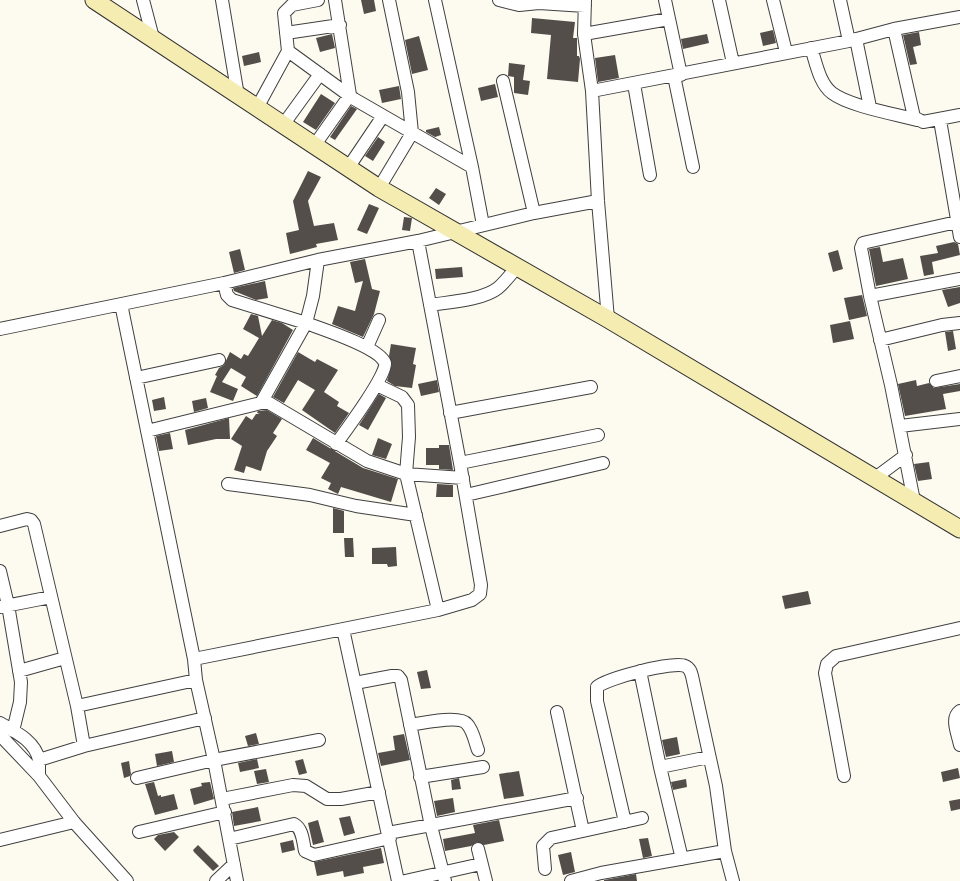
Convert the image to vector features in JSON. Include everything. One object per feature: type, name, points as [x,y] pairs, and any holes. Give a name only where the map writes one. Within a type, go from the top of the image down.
[{"type":"street","points":[[94,0],[379,188],[608,319],[960,529]]},
{"type":"street","points":[[144,0],[153,38]]},
{"type":"street","points":[[222,0],[238,96]]},
{"type":"street","points":[[257,108],[288,51],[284,12],[292,5],[318,0]]},
{"type":"street","points":[[314,146],[350,95],[335,0]]},
{"type":"street","points":[[379,188],[412,133],[408,92],[390,0]]},
{"type":"street","points":[[435,0],[472,167],[483,225]]},
{"type":"street","points":[[499,0],[508,4],[519,5],[539,2],[585,3],[584,34],[592,91],[598,200],[608,319]]},
{"type":"street","points":[[665,0],[693,167]]},
{"type":"street","points":[[719,0],[733,63]]},
{"type":"street","points":[[774,0],[786,52]]},
{"type":"street","points":[[840,0],[870,107]]},
{"type":"street","points":[[592,91],[677,76],[786,52],[852,40],[894,29],[960,17]]},
{"type":"street","points":[[584,34],[669,19]]},
{"type":"street","points":[[286,33],[340,25]]},
{"type":"street","points":[[894,29],[911,108],[917,120]]},
{"type":"street","points":[[811,48],[820,75],[831,93],[850,102],[923,122],[960,115]]},
{"type":"street","points":[[288,51],[350,95],[383,116],[472,167]]},
{"type":"street","points":[[283,125],[320,74]]},
{"type":"street","points":[[503,81],[534,213]]},
{"type":"street","points":[[634,84],[650,175]]},
{"type":"street","points":[[348,168],[383,116]]},
{"type":"street","points":[[940,120],[956,222],[960,237]]},
{"type":"street","points":[[0,329],[224,283],[318,260],[418,241],[534,213],[598,200]]},
{"type":"street","points":[[914,501],[900,426],[870,296],[861,248],[863,244],[956,222]]},
{"type":"street","points":[[194,659],[438,610],[472,600],[480,594],[481,585],[466,495],[418,241]]},
{"type":"street","points":[[261,403],[306,323],[313,296],[318,260]]},
{"type":"street","points":[[430,305],[481,296],[492,292],[499,287],[517,267]]},
{"type":"street","points":[[870,296],[960,279]]},
{"type":"street","points":[[224,283],[227,295],[232,300],[306,323],[367,347],[384,361],[384,370],[377,385],[336,444]]},
{"type":"street","points":[[121,304],[194,659],[196,680],[225,812],[237,881]]},
{"type":"street","points":[[367,347],[379,320]]},
{"type":"street","points":[[880,340],[942,325],[960,324]]},
{"type":"street","points":[[136,378],[220,360]]},
{"type":"street","points":[[936,381],[960,376]]},
{"type":"street","points":[[377,385],[402,397],[408,405],[409,437],[406,474],[438,610]]},
{"type":"street","points":[[450,414],[591,387]]},
{"type":"street","points":[[148,431],[261,403],[274,404],[336,444],[367,461],[406,474],[463,478]]},
{"type":"street","points":[[900,426],[960,420]]},
{"type":"street","points":[[460,463],[598,435]]},
{"type":"street","points":[[875,478],[906,455]]},
{"type":"street","points":[[466,495],[603,463]]},
{"type":"street","points":[[228,484],[310,495],[356,506],[416,514]]},
{"type":"street","points":[[0,526],[27,519],[31,520],[34,524],[77,706],[84,746]]},
{"type":"street","points":[[0,570],[4,606],[19,671],[20,702],[13,730]]},
{"type":"street","points":[[4,606],[51,597]]},
{"type":"street","points":[[844,776],[825,673],[827,664],[836,656],[960,628]]},
{"type":"street","points":[[343,629],[398,881]]},
{"type":"street","points":[[19,671],[65,658]]},
{"type":"street","points":[[625,822],[596,692],[597,687],[601,683],[640,671],[678,664],[685,666],[690,669],[710,757],[716,786],[725,851],[733,881]]},
{"type":"street","points":[[640,671],[660,767],[682,859]]},
{"type":"street","points":[[355,683],[398,676],[401,680],[420,777],[444,877]]},
{"type":"street","points":[[77,706],[196,680]]},
{"type":"street","points":[[960,710],[954,718],[960,745]]},
{"type":"street","points":[[557,712],[583,831]]},
{"type":"street","points":[[39,760],[84,746],[205,718]]},
{"type":"street","points":[[410,725],[459,719],[467,723],[478,750]]},
{"type":"street","points":[[0,723],[13,730],[32,745],[38,754],[39,776]]},
{"type":"street","points":[[0,735],[39,776],[74,822],[127,881]]},
{"type":"street","points":[[137,778],[214,760],[319,740]]},
{"type":"street","points":[[660,767],[710,757]]},
{"type":"street","points":[[420,777],[483,766]]},
{"type":"street","points":[[222,799],[293,785],[306,786],[327,799],[341,799],[379,792]]},
{"type":"street","points":[[229,839],[294,824],[298,826],[302,832],[305,851],[314,854],[431,826],[577,798]]},
{"type":"street","points":[[139,832],[225,812]]},
{"type":"street","points":[[545,869],[542,850],[546,842],[551,838],[642,818]]},
{"type":"street","points":[[0,840],[74,822]]},
{"type":"street","points":[[478,849],[486,881]]},
{"type":"street","points":[[571,881],[601,873],[725,851]]},
{"type":"street","points":[[216,881],[234,864]]},
{"type":"street","points":[[405,881],[444,877],[481,864]]},
{"type":"building","points":[[361,0],[374,0],[376,11],[364,14]]},
{"type":"building","points":[[532,18],[575,22],[573,38],[577,38],[577,56],[579,56],[580,59],[578,82],[547,79],[551,35],[531,33]]},
{"type":"building","points":[[773,30],[776,43],[763,46],[760,33]]},
{"type":"building","points":[[919,32],[921,45],[913,47],[917,64],[910,65],[903,35]]},
{"type":"building","points":[[332,34],[335,48],[320,52],[316,38]]},
{"type":"building","points":[[707,34],[709,43],[683,49],[681,39]]},
{"type":"building","points":[[419,36],[428,70],[412,74],[405,40]]},
{"type":"building","points":[[259,52],[261,62],[244,66],[242,56]]},
{"type":"building","points":[[615,55],[619,78],[598,82],[595,58]]},
{"type":"building","points":[[509,63],[525,65],[523,80],[530,81],[528,95],[514,93],[514,77],[508,76]]},
{"type":"building","points":[[495,84],[498,97],[481,101],[478,88]]},
{"type":"building","points":[[399,86],[401,99],[382,103],[379,90]]},
{"type":"building","points":[[321,94],[335,103],[316,130],[303,122]]},
{"type":"building","points":[[351,106],[357,109],[335,140],[330,137]]},
{"type":"building","points":[[439,127],[441,135],[435,137],[426,132],[426,130]]},
{"type":"building","points":[[378,137],[385,142],[373,161],[365,156]]},
{"type":"building","points":[[308,171],[321,177],[308,201],[314,226],[334,223],[338,240],[316,244],[317,247],[290,254],[286,233],[299,230],[293,201]]},
{"type":"building","points":[[436,188],[446,194],[439,205],[429,198]]},
{"type":"building","points":[[369,204],[379,208],[367,234],[357,230]]},
{"type":"building","points":[[404,217],[412,218],[410,231],[402,230]]},
{"type":"building","points":[[954,242],[958,244],[960,255],[932,262],[934,274],[924,276],[920,256],[938,253],[936,246]]},
{"type":"building","points":[[880,247],[883,262],[903,258],[908,279],[876,286],[869,249]]},
{"type":"building","points":[[240,249],[245,270],[234,273],[229,252]]},
{"type":"building","points":[[838,250],[843,269],[833,272],[828,253]]},
{"type":"building","points":[[365,259],[372,289],[380,291],[374,314],[363,337],[332,324],[338,306],[355,311],[363,281],[355,283],[350,262]]},
{"type":"building","points":[[462,267],[463,277],[436,279],[435,269]]},
{"type":"building","points":[[265,281],[268,298],[256,300],[234,291],[233,288]]},
{"type":"building","points":[[960,287],[960,303],[948,307],[942,290]]},
{"type":"building","points":[[862,295],[867,316],[849,320],[844,298]]},
{"type":"building","points":[[251,314],[258,316],[262,336],[272,320],[282,323],[293,330],[257,396],[241,386],[246,377],[231,368],[222,382],[238,389],[233,401],[210,392],[217,376],[215,375],[219,368],[224,365],[230,352],[241,359],[244,354],[248,356],[259,338],[243,329]]},
{"type":"building","points":[[850,321],[854,339],[833,343],[830,325]]},
{"type":"building","points":[[953,331],[956,349],[948,351],[945,332]]},
{"type":"building","points":[[391,344],[416,348],[413,364],[416,365],[412,388],[395,386],[387,381],[392,364],[389,356]]},
{"type":"building","points":[[298,352],[315,362],[317,359],[338,370],[324,392],[339,402],[337,406],[349,413],[335,433],[302,410],[315,390],[298,380],[284,403],[273,397]]},
{"type":"building","points":[[437,380],[439,392],[421,396],[418,384]]},
{"type":"building","points":[[916,380],[917,386],[929,383],[934,388],[960,384],[960,391],[943,394],[946,409],[905,416],[898,384]]},
{"type":"building","points":[[379,394],[386,398],[368,430],[359,425]]},
{"type":"building","points":[[164,397],[166,409],[154,411],[152,400]]},
{"type":"building","points":[[206,398],[208,408],[194,412],[192,401]]},
{"type":"building","points":[[267,410],[282,419],[273,433],[277,436],[267,451],[261,471],[246,466],[244,473],[234,470],[242,446],[231,439],[246,416],[252,420],[256,414],[260,414],[257,413],[258,411]]},
{"type":"building","points":[[229,418],[230,439],[216,439],[188,445],[185,430]]},
{"type":"building","points":[[170,433],[173,449],[159,451],[156,436]]},
{"type":"building","points":[[313,438],[363,468],[398,479],[391,502],[341,487],[338,494],[328,489],[331,483],[321,478],[330,463],[306,450]]},
{"type":"building","points":[[378,438],[392,444],[386,459],[372,455]]},
{"type":"building","points":[[439,445],[449,445],[453,470],[439,469],[439,465],[426,465],[426,448],[439,448]]},
{"type":"building","points":[[929,462],[932,479],[918,481],[914,464]]},
{"type":"building","points":[[437,484],[453,485],[453,497],[436,497]]},
{"type":"building","points":[[333,508],[344,511],[344,533],[333,533]]},
{"type":"building","points":[[344,538],[353,538],[354,557],[345,557]]},
{"type":"building","points":[[396,547],[397,566],[388,567],[387,564],[372,564],[372,548]]},
{"type":"building","points":[[808,591],[811,604],[785,609],[782,596]]},
{"type":"building","points":[[427,670],[431,688],[421,689],[417,672]]},
{"type":"building","points":[[256,733],[259,744],[248,746],[245,736]]},
{"type":"building","points":[[404,734],[410,760],[381,766],[378,753],[395,750],[393,736]]},
{"type":"building","points":[[677,737],[680,754],[666,757],[662,740]]},
{"type":"building","points":[[172,751],[174,762],[157,766],[155,754]]},
{"type":"building","points":[[257,759],[259,768],[240,772],[238,763]]},
{"type":"building","points":[[303,759],[307,773],[299,775],[295,761]]},
{"type":"building","points":[[129,761],[131,774],[130,776],[124,778],[121,763]]},
{"type":"building","points":[[958,768],[960,778],[943,782],[941,772]]},
{"type":"building","points":[[266,769],[269,782],[257,784],[254,771]]},
{"type":"building","points":[[519,771],[524,796],[504,799],[499,774]]},
{"type":"building","points":[[459,778],[461,789],[452,790],[451,780]]},
{"type":"building","points":[[686,779],[687,787],[673,790],[671,782]]},
{"type":"building","points":[[154,782],[158,796],[161,795],[161,797],[174,794],[178,809],[155,815],[145,784]]},
{"type":"building","points":[[210,782],[214,799],[194,805],[190,789],[202,786],[201,783]]},
{"type":"building","points":[[453,798],[455,812],[437,816],[434,801]]},
{"type":"building","points":[[960,799],[960,809],[951,811],[949,801]]},
{"type":"building","points":[[258,807],[261,821],[234,826],[232,812]]},
{"type":"building","points":[[350,816],[355,833],[344,836],[339,818]]},
{"type":"building","points":[[318,820],[324,842],[313,845],[308,823]]},
{"type":"building","points":[[499,820],[504,841],[484,845],[477,842],[471,846],[445,851],[443,839],[475,833],[473,825]]},
{"type":"building","points":[[174,832],[179,837],[165,851],[154,839],[158,835]]},
{"type":"building","points":[[648,838],[652,856],[643,858],[639,839]]},
{"type":"building","points":[[293,840],[295,850],[282,853],[280,843]]},
{"type":"building","points":[[198,845],[219,866],[213,871],[194,852],[193,850]]},
{"type":"building","points":[[381,848],[384,863],[363,867],[364,873],[344,877],[343,871],[317,876],[314,862]]},
{"type":"building","points":[[571,852],[575,872],[563,875],[558,855]]},
{"type":"building","points":[[636,874],[637,881],[604,881],[604,880]]}]
